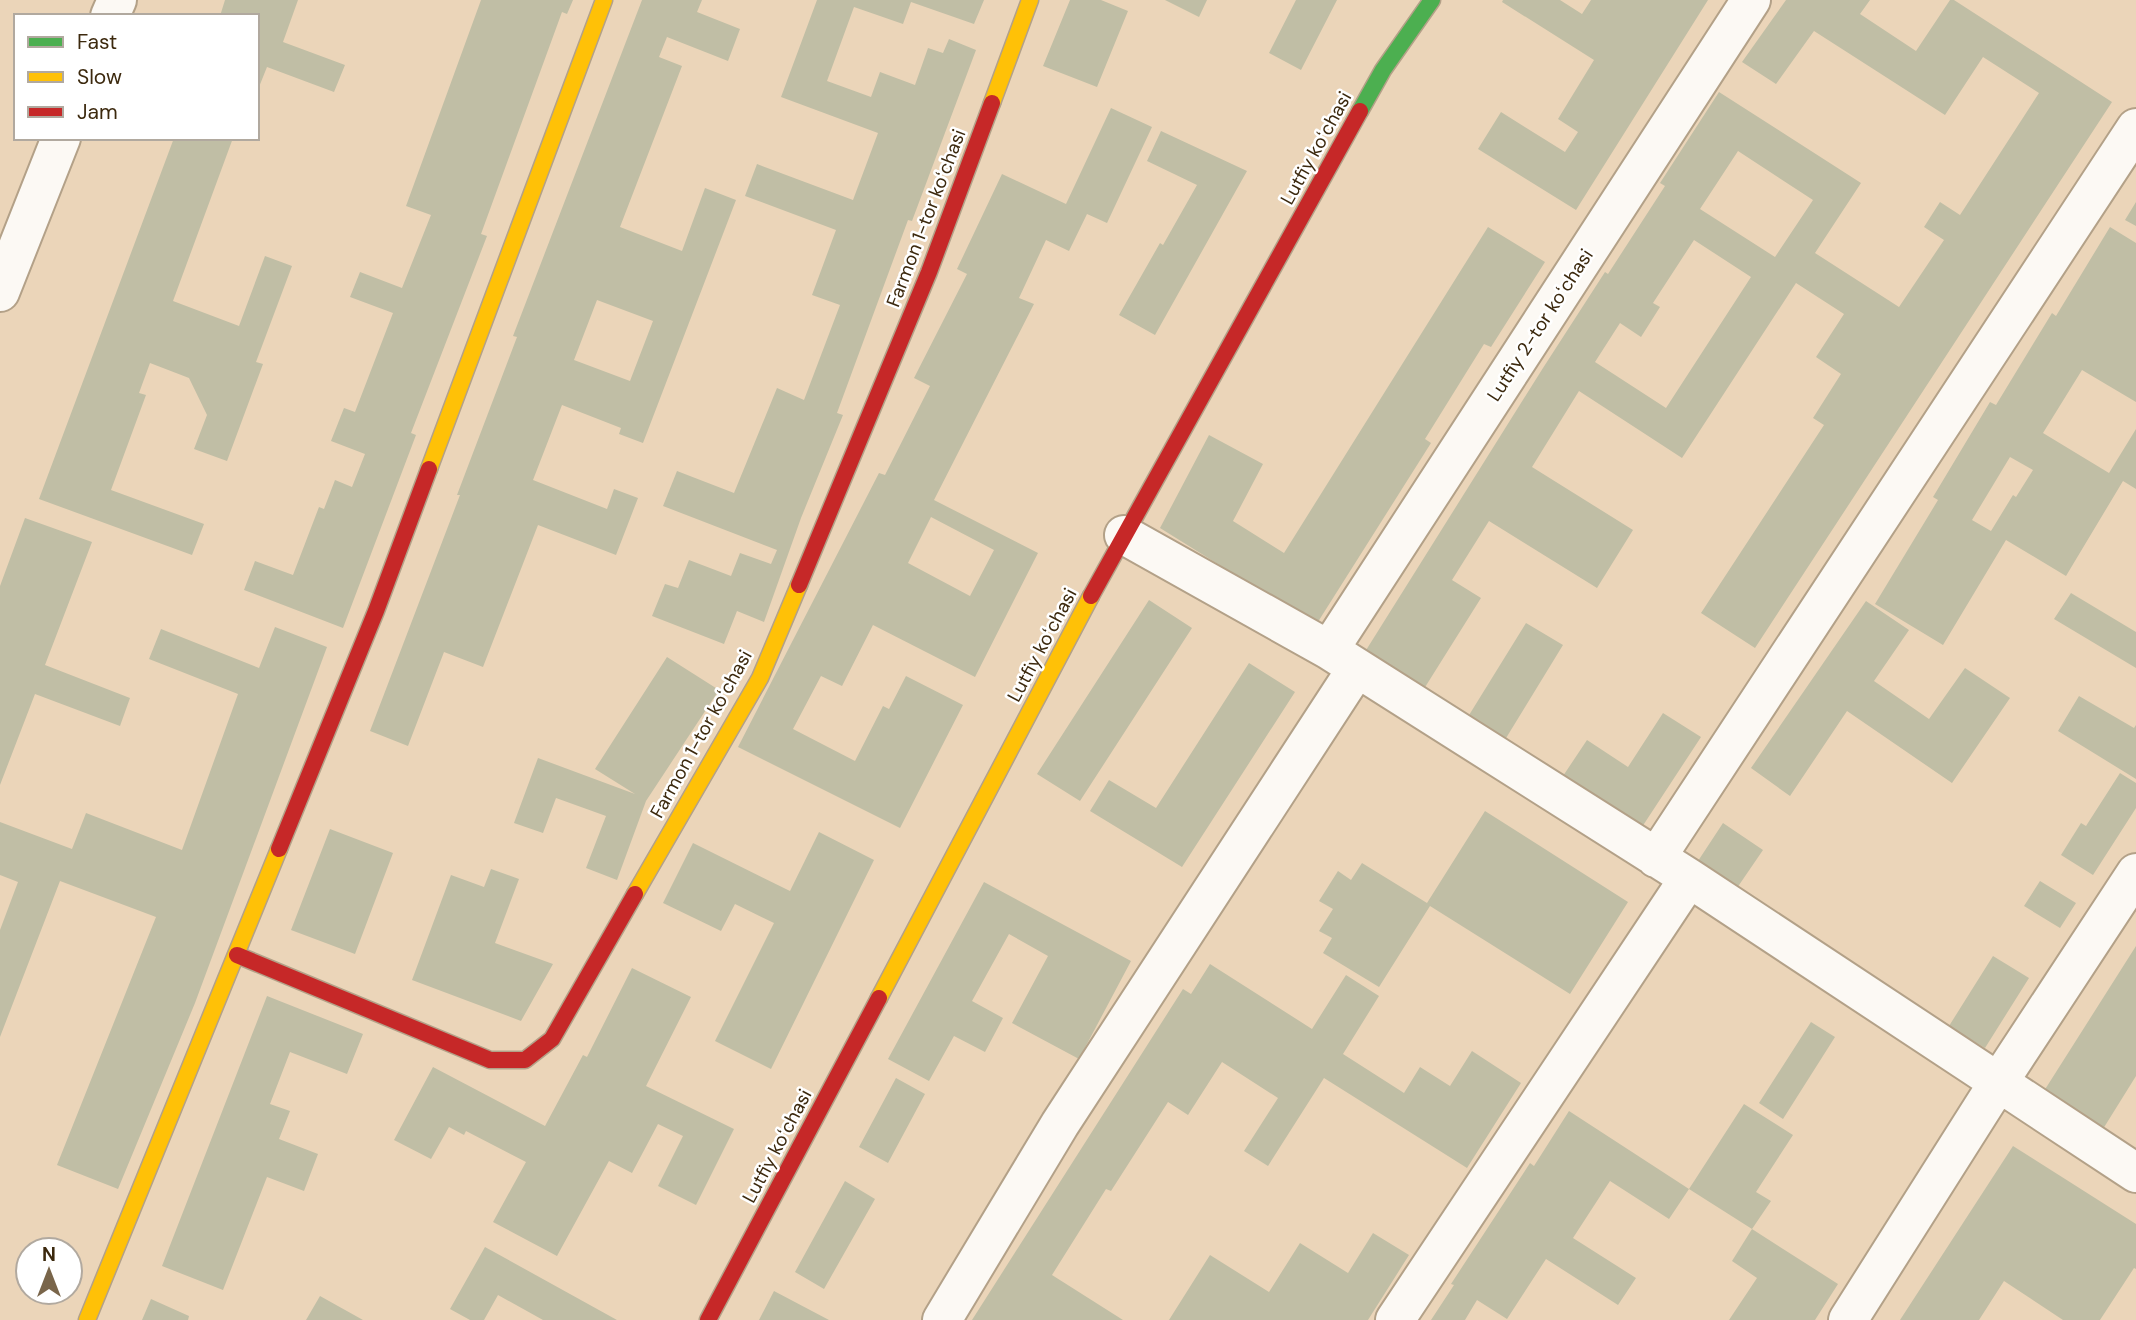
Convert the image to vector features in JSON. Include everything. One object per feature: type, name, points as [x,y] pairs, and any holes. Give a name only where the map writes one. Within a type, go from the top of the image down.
[{"type":"street","points":[[87,1320],[376,611],[604,0]]},
{"type":"street","name":"Farmon 1-tor koʻchasi","points":[[237,955],[490,1060],[525,1060],[552,1039],[760,678],[929,272],[1030,0]]},
{"type":"street","name":"Lutfiy koʻchasi","points":[[708,1320],[1124,536],[1383,69],[1432,0]]},
{"type":"street","name":"Lutfiy 2-tor koʻchasi","points":[[942,1320],[1343,659],[1751,0]]},
{"type":"street","points":[[1656,858],[2136,128]]},
{"type":"street","points":[[0,292],[60,140]]},
{"type":"street","points":[[1124,536],[1343,659],[1689,878],[2136,1173]]},
{"type":"street","points":[[1848,1320],[1998,1083],[2136,873]]},
{"type":"street","points":[[1395,1320],[1689,878]]},
{"type":"building","points":[[225,0],[298,0],[283,42],[345,65],[334,92],[267,67],[259,87],[259,14],[221,14]]},
{"type":"building","points":[[481,0],[573,0],[567,14],[562,12],[481,234],[487,236],[411,433],[416,435],[343,628],[244,590],[255,561],[293,575],[319,507],[324,509],[335,480],[352,487],[365,454],[331,441],[344,408],[355,412],[393,313],[350,297],[360,272],[402,288],[431,215],[406,206]]},
{"type":"building","points":[[642,0],[702,0],[697,12],[740,29],[728,61],[667,37],[659,57],[682,66],[620,227],[682,251],[705,188],[736,200],[643,443],[619,434],[621,428],[562,405],[533,480],[607,509],[614,489],[638,498],[616,555],[538,525],[483,667],[444,652],[408,746],[370,731],[460,495],[457,495],[517,337],[513,336]],"holes":[[[597,300],[653,321],[630,381],[574,360]]]},
{"type":"building","points":[[817,0],[984,0],[974,24],[911,2],[903,24],[854,7],[827,81],[871,97],[880,72],[915,85],[928,48],[943,53],[949,39],[976,50],[912,221],[908,220],[837,413],[843,415],[801,518],[764,622],[737,611],[724,644],[652,616],[665,584],[678,588],[689,560],[731,576],[740,553],[771,564],[777,550],[663,506],[677,471],[734,493],[777,388],[804,400],[840,305],[812,295],[836,230],[745,196],[757,164],[853,200],[878,133],[781,97]]},
{"type":"building","points":[[1070,0],[1101,0],[1128,11],[1097,87],[1043,66]]},
{"type":"building","points":[[1165,0],[1207,0],[1199,17]]},
{"type":"building","points":[[1296,0],[1337,0],[1301,70],[1269,53]]},
{"type":"building","points":[[1560,0],[1582,14],[1591,0],[1708,0],[1576,210],[1478,149],[1501,112],[1565,152],[1578,132],[1558,119],[1594,60],[1502,2]]},
{"type":"building","points":[[1786,0],[1870,0],[1860,14],[1916,51],[1950,0],[1954,0],[2112,102],[1755,648],[1701,613],[1824,425],[1813,418],[1841,374],[1816,357],[1844,314],[1796,283],[1682,458],[1579,391],[1532,467],[1633,530],[1597,588],[1489,521],[1452,580],[1481,598],[1422,692],[1363,655],[1543,368],[1665,186],[1660,183],[1719,92],[1861,183],[1815,253],[1899,307],[1944,240],[1924,227],[1940,202],[1960,215],[2039,93],[1983,57],[1945,115],[1814,31],[1776,84],[1742,62]],"holes":[[[1738,151],[1813,200],[1775,257],[1700,209]],[[1694,240],[1751,277],[1666,408],[1595,362],[1620,323],[1641,337],[1660,307],[1653,303]]]},
{"type":"building","points":[[1111,108],[1152,127],[1107,223],[1087,214],[1069,251],[1046,240],[1019,298],[1034,304],[934,500],[1038,553],[975,677],[873,625],[842,686],[821,676],[793,729],[855,761],[883,706],[889,709],[906,676],[963,705],[900,828],[738,747],[879,473],[885,475],[930,386],[914,378],[967,274],[957,269],[1002,174],[1066,204]],"holes":[[[931,517],[994,550],[970,596],[908,563]]]},
{"type":"building","points":[[1161,131],[1247,171],[1155,335],[1119,315],[1197,185],[1147,161]]},
{"type":"building","points":[[173,140],[232,140],[173,301],[239,326],[265,256],[292,266],[256,362],[263,364],[227,461],[194,449],[207,415],[189,378],[150,363],[139,393],[146,395],[111,490],[204,524],[192,555],[39,499]]},
{"type":"building","points":[[2136,202],[2136,226],[2125,220]]},
{"type":"building","points":[[1488,227],[1545,262],[1491,347],[1484,344],[1425,439],[1431,443],[1316,625],[1160,528],[1209,435],[1263,464],[1233,521],[1284,553]]},
{"type":"building","points":[[2110,227],[2136,243],[2136,402],[2082,370],[2043,433],[2109,473],[2136,429],[2136,489],[2123,481],[2066,576],[2006,540],[1943,645],[1875,604],[1938,500],[1933,497],[1990,402],[1996,405],[2052,313],[2056,316]],"holes":[[[2010,457],[2033,470],[2016,497],[2013,495],[1991,531],[1972,520]]]},
{"type":"building","points":[[25,518],[92,542],[45,665],[130,698],[120,726],[35,694],[0,785],[0,586]]},
{"type":"building","points":[[2071,593],[2136,632],[2136,668],[2054,619]]},
{"type":"building","points":[[1149,600],[1192,628],[1080,801],[1037,774]]},
{"type":"building","points":[[1866,601],[1909,630],[1874,681],[1929,719],[1965,668],[2010,698],[1952,783],[1847,711],[1790,796],[1751,768]]},
{"type":"building","points":[[1526,623],[1563,645],[1503,743],[1466,720]]},
{"type":"building","points":[[275,627],[327,647],[195,1003],[118,1189],[57,1165],[156,917],[60,881],[0,1037],[0,930],[18,882],[0,875],[0,822],[72,849],[86,813],[182,850],[238,694],[149,659],[161,629],[259,668]]},
{"type":"building","points":[[667,657],[719,690],[646,801],[617,880],[586,868],[606,816],[556,798],[543,833],[514,823],[538,758],[635,794],[595,769]]},
{"type":"building","points":[[1249,663],[1295,692],[1182,867],[1090,811],[1109,780],[1156,808]]},
{"type":"building","points":[[2079,696],[2134,728],[2136,725],[2136,779],[2058,731]]},
{"type":"building","points":[[1663,713],[1701,737],[1642,827],[1563,776],[1587,740],[1628,767]]},
{"type":"building","points":[[2120,773],[2136,783],[2136,808],[2093,875],[2061,855],[2081,823],[2086,826]]},
{"type":"building","points":[[1485,811],[1628,902],[1570,994],[1430,906],[1379,987],[1323,953],[1332,938],[1319,931],[1333,909],[1319,901],[1338,871],[1351,880],[1362,863],[1427,903]]},
{"type":"building","points":[[1723,823],[1763,850],[1737,888],[1698,861]]},
{"type":"building","points":[[330,829],[393,853],[355,954],[291,930]]},
{"type":"building","points":[[819,832],[874,860],[771,1069],[715,1041],[774,923],[735,904],[721,931],[663,903],[693,843],[790,891]]},
{"type":"building","points":[[491,869],[519,879],[495,943],[553,964],[521,1021],[412,980],[451,875],[484,887]]},
{"type":"building","points":[[2040,881],[2076,903],[2060,928],[2024,906]]},
{"type":"building","points":[[984,882],[1131,961],[1079,1059],[1012,1023],[1048,956],[1009,934],[972,1001],[1003,1018],[985,1052],[954,1036],[929,1081],[888,1059]]},
{"type":"building","points":[[2136,946],[2136,1076],[2103,1129],[2044,1091]]},
{"type":"building","points":[[1993,956],[2029,978],[1985,1048],[1949,1026]]},
{"type":"building","points":[[1210,964],[1312,1029],[1346,975],[1379,996],[1343,1054],[1404,1093],[1420,1067],[1450,1086],[1472,1051],[1521,1083],[1467,1168],[1324,1078],[1268,1166],[1244,1151],[1278,1098],[1222,1062],[1188,1115],[1168,1102],[1111,1191],[1106,1189],[1052,1275],[1123,1320],[972,1320],[1183,989],[1191,994]]},
{"type":"building","points":[[632,968],[691,997],[646,1086],[734,1129],[696,1205],[658,1186],[683,1136],[658,1124],[632,1173],[609,1161],[557,1256],[493,1222],[526,1162],[466,1131],[464,1135],[449,1127],[431,1159],[394,1140],[433,1067],[545,1126],[583,1055],[587,1057]]},
{"type":"building","points":[[267,996],[363,1034],[347,1074],[290,1052],[270,1104],[290,1111],[279,1139],[318,1154],[304,1191],[267,1177],[223,1290],[162,1266]]},
{"type":"building","points":[[1811,1022],[1835,1037],[1783,1119],[1759,1103]]},
{"type":"building","points":[[896,1078],[925,1094],[888,1163],[859,1147]]},
{"type":"building","points":[[1744,1104],[1793,1135],[1756,1192],[1771,1201],[1752,1229],[1689,1189]]},
{"type":"building","points":[[1569,1111],[1689,1189],[1669,1219],[1610,1181],[1573,1238],[1636,1278],[1618,1305],[1546,1259],[1507,1319],[1477,1300],[1465,1320],[1431,1320],[1454,1285],[1451,1284],[1530,1163],[1534,1166]]},
{"type":"building","points":[[2013,1146],[2136,1224],[2136,1269],[2134,1268],[2100,1320],[2063,1320],[2004,1281],[1979,1320],[1900,1320]]},
{"type":"building","points":[[845,1181],[875,1199],[824,1289],[795,1272]]},
{"type":"building","points":[[1752,1229],[1838,1284],[1815,1320],[1729,1320],[1757,1278],[1732,1261]]},
{"type":"building","points":[[1373,1233],[1409,1255],[1368,1320],[1169,1320],[1210,1255],[1269,1292],[1300,1243],[1348,1273]]},
{"type":"building","points":[[485,1247],[617,1320],[543,1320],[498,1295],[484,1320],[470,1320],[450,1309]]},
{"type":"building","points":[[774,1291],[829,1320],[759,1320]]},
{"type":"building","points":[[320,1296],[363,1320],[306,1320]]},
{"type":"building","points":[[151,1299],[189,1316],[188,1320],[142,1320]]},
{"type":"traffic: fast","points":[[1360,111],[1383,70],[1432,0]]},
{"type":"traffic: slow","points":[[429,469],[604,0]]},
{"type":"traffic: slow","points":[[992,103],[1030,0]]},
{"type":"traffic: slow","points":[[635,894],[760,678],[799,585]]},
{"type":"traffic: slow","points":[[879,998],[1091,596]]},
{"type":"traffic: slow","points":[[87,1320],[279,849]]},
{"type":"traffic: jam","points":[[799,585],[929,272],[992,103]]},
{"type":"traffic: jam","points":[[1091,596],[1360,111]]},
{"type":"traffic: jam","points":[[279,849],[376,611],[429,469]]},
{"type":"traffic: jam","points":[[237,955],[490,1060],[525,1060],[552,1039],[635,894]]},
{"type":"traffic: jam","points":[[708,1320],[879,998]]}]
